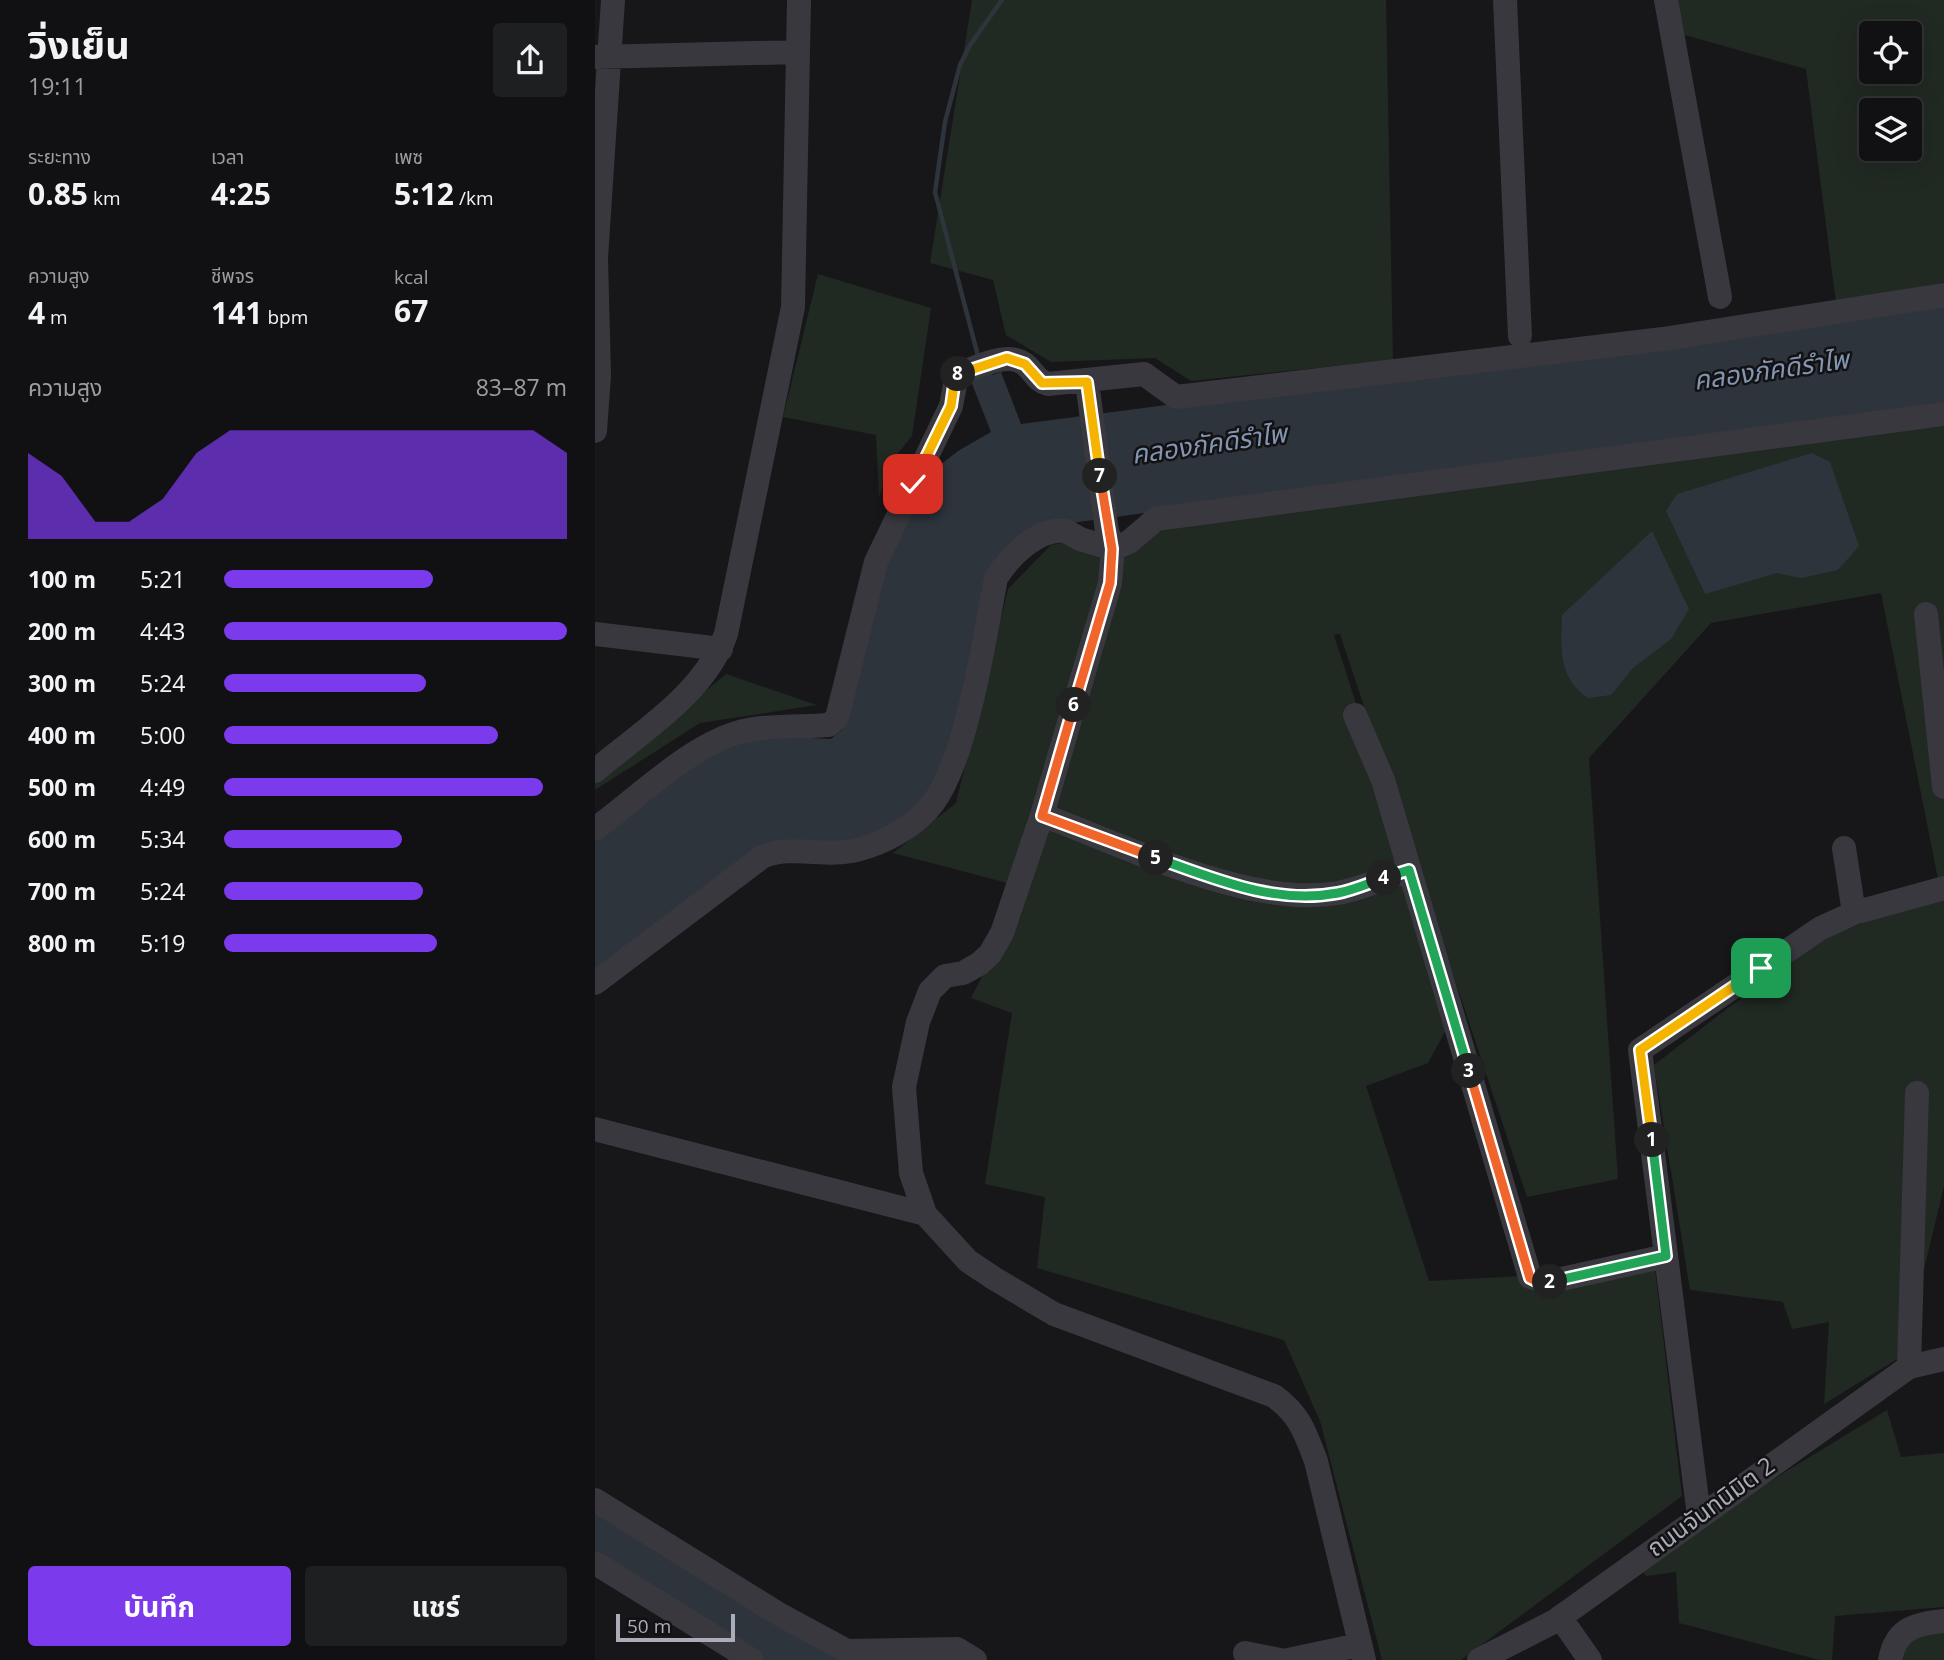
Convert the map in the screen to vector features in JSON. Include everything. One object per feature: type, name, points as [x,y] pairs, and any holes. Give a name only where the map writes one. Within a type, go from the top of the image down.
[{"type":"street","points":[[595,431],[599,376],[596,258],[602,57],[613,0]]},
{"type":"street","points":[[595,771],[698,684],[721,649],[793,307],[799,0]]},
{"type":"street","points":[[1506,0],[1520,336]]},
{"type":"street","points":[[1666,0],[1720,297]]},
{"type":"street","points":[[602,57],[798,52]]},
{"type":"street","points":[[595,829],[695,754],[720,740],[746,730],[828,725],[837,718],[876,562],[951,406],[956,376],[964,372],[1007,358],[1025,364],[1042,383],[1089,390],[1143,374],[1176,397],[1663,339],[1944,295]]},
{"type":"street","points":[[1089,390],[1110,540],[1110,583],[1042,816],[1002,933],[990,954],[963,973],[946,976],[930,991],[918,1022],[904,1087],[911,1173],[925,1214],[968,1261],[1054,1314],[1274,1395],[1293,1409],[1305,1430],[1316,1461],[1361,1653],[1288,1660]]},
{"type":"street","points":[[595,983],[762,857],[783,851],[855,850],[894,834],[915,821],[932,804],[949,777],[996,578],[1009,558],[1045,534],[1061,530],[1129,542],[1156,519],[1944,414]]},
{"type":"street","points":[[1926,614],[1944,787]]},
{"type":"street","points":[[595,634],[721,649]]},
{"type":"street","points":[[1355,715],[1383,780],[1530,1278],[1548,1282],[1666,1256]]},
{"type":"street","points":[[1042,816],[1230,885],[1284,896],[1339,893],[1409,870]]},
{"type":"street","points":[[1844,848],[1854,913]]},
{"type":"street","points":[[1699,1516],[1640,1050],[1821,928],[1854,913],[1944,888]]},
{"type":"street","points":[[1909,1367],[1917,1093]]},
{"type":"street","points":[[595,1129],[925,1214]]},
{"type":"street","name":"ถนนจันทนิมิต 2","points":[[1479,1660],[1560,1617],[1909,1367],[1944,1359]]},
{"type":"street","points":[[595,1500],[777,1613],[847,1651],[957,1649],[975,1660]]},
{"type":"street","points":[[595,1563],[753,1660]]},
{"type":"street","points":[[1560,1617],[1590,1660]]},
{"type":"street","points":[[1890,1660],[1897,1639],[1904,1630],[1917,1624],[1944,1621]]},
{"type":"street","points":[[1245,1653],[1280,1660]]},
{"type":"shaded area","points":[[972,0],[1386,0],[1393,360],[1191,381],[1155,358],[1051,362],[1006,335],[993,280],[930,263]]},
{"type":"shaded area","points":[[1676,0],[1944,0],[1944,284],[1836,303],[1806,69],[1681,34]]},
{"type":"shaded area","points":[[818,274],[931,308],[912,436],[891,462],[879,497],[876,435],[783,417]]},
{"type":"shaded area","points":[[1944,424],[1944,1186],[1916,1303],[1912,1350],[1824,1404],[1829,1322],[1792,1329],[1783,1302],[1690,1290],[1654,1065],[1767,978],[1834,934],[1941,894],[1881,593],[1711,623],[1589,758],[1618,1179],[1527,1197],[1340,634],[1334,635],[1455,1013],[1428,1063],[1366,1086],[1429,1281],[1655,1269],[1682,1496],[1461,1660],[1382,1660],[1320,1421],[1284,1340],[1037,1268],[1045,1197],[985,1184],[1012,1013],[971,998],[1027,888],[893,853],[956,803],[1008,589],[1051,545],[1125,532]]},
{"type":"shaded area","points":[[726,674],[817,705],[700,723],[595,790],[595,783]]},
{"type":"shaded area","points":[[1887,1410],[1901,1457],[1944,1453],[1944,1607],[1835,1616],[1832,1660],[1820,1660],[1679,1623],[1676,1572],[1646,1576],[1640,1568],[1703,1522]]},
{"type":"shaded area","points":[[1944,1626],[1944,1660],[1902,1660],[1904,1630]]},
{"type":"water","name":"คลองภัคดีรำไพ","points":[[1944,304],[1944,404],[1042,527],[1015,542],[949,761],[921,809],[846,847],[784,843],[595,974],[595,841],[674,779],[719,752],[762,738],[831,739],[843,729],[882,561],[926,476],[958,451],[991,432],[969,376],[989,369],[992,375],[1001,372],[1021,424]]},
{"type":"water","points":[[1812,453],[1830,462],[1859,546],[1838,570],[1801,578],[1777,573],[1705,594],[1666,511],[1677,494]]},
{"type":"water","points":[[1652,531],[1689,609],[1671,639],[1633,668],[1611,695],[1588,698],[1578,690],[1566,672],[1562,650],[1562,615]]},
{"type":"water","points":[[595,1512],[853,1660],[765,1660],[595,1553]]},
{"type":"waterway","points":[[978,356],[935,192],[945,122],[960,65],[970,45],[1002,0]]},
{"type":"route","points":[[913,484],[951,406],[957,374],[1007,358],[1025,364],[1042,383],[1087,382],[1107,531],[1112,549],[1110,583],[1042,816],[1230,885],[1284,896],[1339,893],[1409,870],[1530,1278],[1538,1282],[1548,1282],[1666,1256],[1640,1050],[1761,968]]}]
